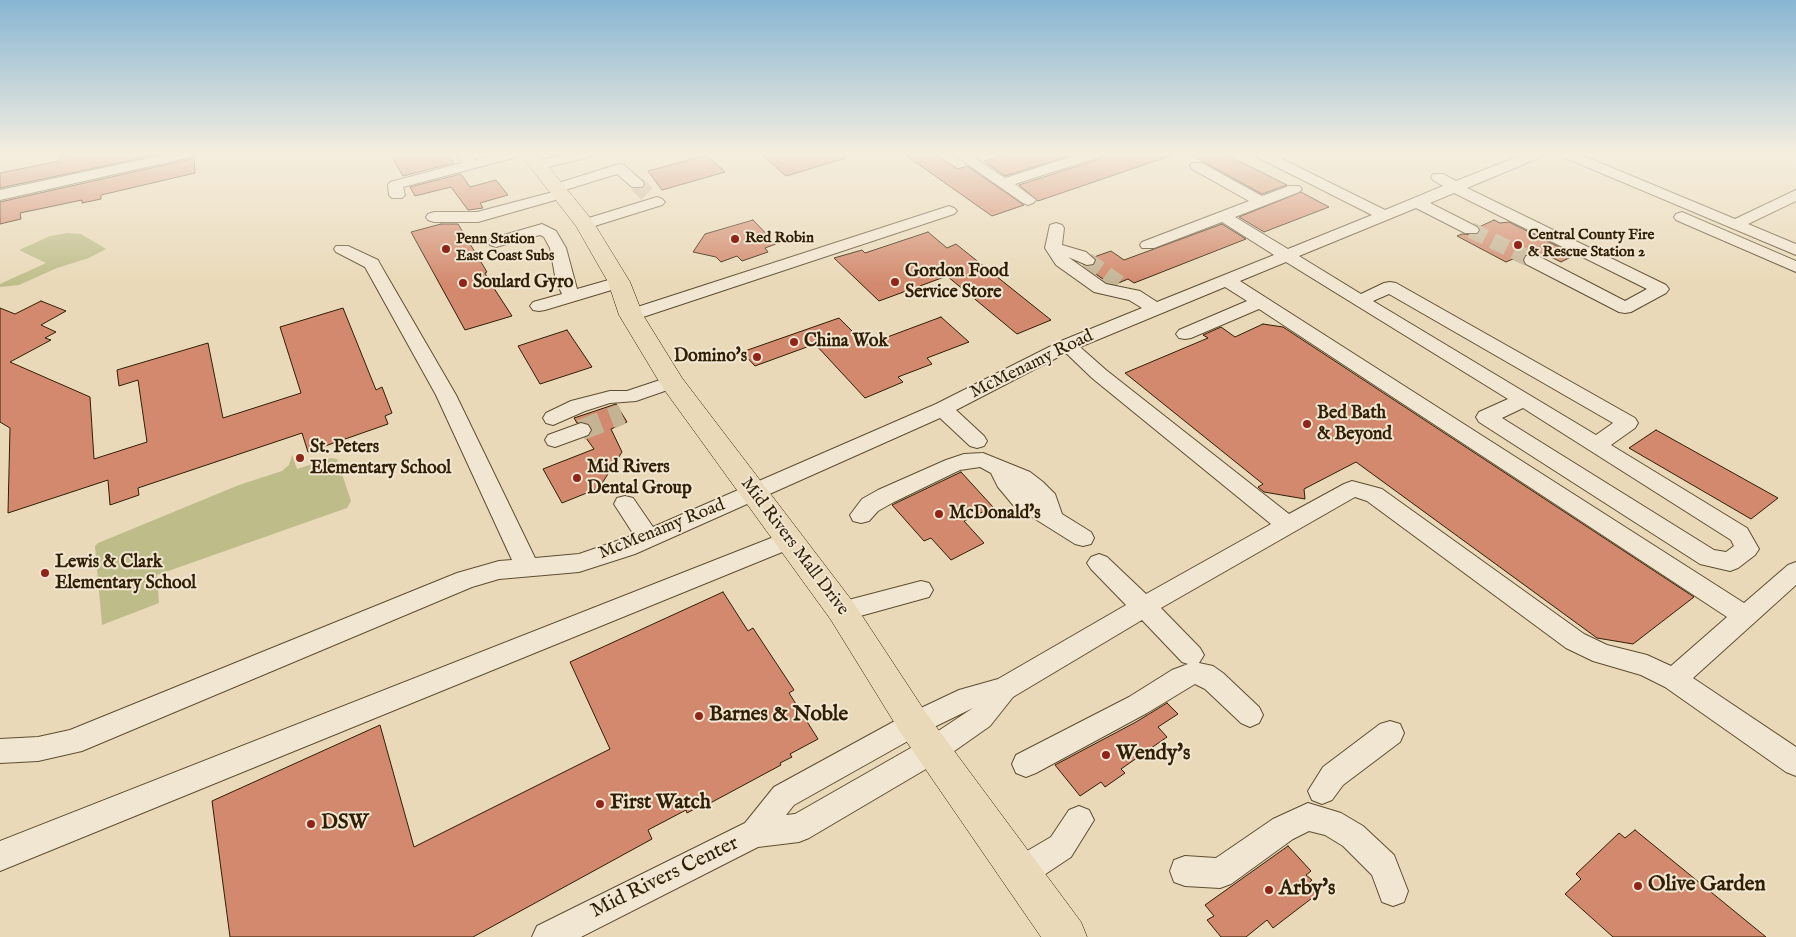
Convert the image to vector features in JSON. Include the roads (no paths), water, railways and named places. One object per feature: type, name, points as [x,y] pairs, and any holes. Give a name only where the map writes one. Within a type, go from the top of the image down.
[{"type":"main road","name":"Mid Rivers Mall Drive","points":[[564,198],[585,224],[619,282],[632,315],[672,382],[842,611],[923,737],[1066,937]]},
{"type":"street","points":[[434,217],[478,217],[538,198]]},
{"type":"street","points":[[585,224],[638,198]]},
{"type":"street","points":[[1025,198],[1028,200]]},
{"type":"street","points":[[1254,198],[1262,202]]},
{"type":"street","points":[[1148,245],[1273,198]]},
{"type":"street","points":[[1357,198],[1392,214]]},
{"type":"street","points":[[1362,198],[1392,214]]},
{"type":"street","name":"McMenamy Road","points":[[0,751],[38,749],[72,742],[465,580],[499,570],[579,562],[627,548],[942,409],[1068,345],[1431,198]]},
{"type":"street","points":[[1477,198],[1660,289],[1625,308],[1532,260]]},
{"type":"street","points":[[1638,198],[1796,267]]},
{"type":"street","points":[[1673,198],[1793,246]]},
{"type":"street","points":[[1736,224],[1790,198]]},
{"type":"street","points":[[1418,203],[1471,230]]},
{"type":"street","points":[[632,315],[949,211]]},
{"type":"street","points":[[1224,216],[1360,301],[1524,400],[1597,445],[1739,534],[1746,550],[1730,562],[1708,558],[1486,417],[1524,400]]},
{"type":"street","points":[[1056,228],[1053,248],[1062,261],[1100,288],[1134,295]]},
{"type":"street","points":[[496,242],[546,231],[558,248],[565,281],[571,296]]},
{"type":"street","points":[[1053,248],[1080,255],[1087,260]]},
{"type":"street","points":[[342,249],[372,264],[446,395],[528,568]]},
{"type":"street","points":[[539,306],[619,282]]},
{"type":"street","points":[[1119,283],[1157,310]]},
{"type":"street","points":[[1360,301],[1390,288],[1628,423],[1597,445]]},
{"type":"street","points":[[1185,334],[1260,302]]},
{"type":"street","points":[[1068,345],[1099,374],[1287,526]]},
{"type":"street","points":[[553,418],[578,406],[610,397],[626,406],[672,382]]},
{"type":"street","points":[[556,440],[581,430]]},
{"type":"street","points":[[861,515],[870,505],[886,496],[964,461],[984,460],[999,468],[1006,482],[1021,499],[1084,538]]},
{"type":"street","points":[[1143,606],[1352,489],[1374,495],[1575,641],[1602,654],[1647,666],[1674,679],[1796,763]]},
{"type":"street","points":[[625,504],[648,538]]},
{"type":"street","points":[[0,856],[789,540]]},
{"type":"street","points":[[1099,563],[1191,655]]},
{"type":"street","points":[[1674,679],[1796,571]]},
{"type":"street","points":[[842,611],[921,590]]},
{"type":"street","name":"Mid Rivers Center","points":[[548,937],[755,834],[799,828],[923,737],[982,718],[1004,689],[1143,606]]},
{"type":"street","points":[[1026,764],[1138,705],[1181,678],[1194,673],[1204,674],[1214,681],[1250,714]]},
{"type":"street","points":[[1322,791],[1333,776],[1390,733]]},
{"type":"street","points":[[1185,871],[1220,873],[1283,829],[1308,817],[1331,823],[1353,836],[1384,866],[1393,891]]},
{"type":"street","points":[[1021,872],[1061,847],[1079,820]]},
{"type":"lane","points":[[1228,281],[1745,616]]},
{"type":"lane","points":[[942,409],[977,441]]},
{"type":"tunnel","points":[[1471,230],[1532,260]]},
{"type":"tunnel","points":[[1087,260],[1119,283]]},
{"type":"tunnel","points":[[581,430],[622,414]]},
{"type":"place","name":"Red Robin","points":[[735,239]]},
{"type":"place","name":"Central County Fire & Rescue Station 2","points":[[1518,245]]},
{"type":"place","name":"Penn Station East Coast Subs","points":[[446,249]]},
{"type":"place","name":"Gordon Food Service Store","points":[[895,282]]},
{"type":"place","name":"Soulard Gyro","points":[[463,283]]},
{"type":"place","name":"China Wok","points":[[794,342]]},
{"type":"place","name":"Domino's","points":[[757,357]]},
{"type":"place","name":"Bed Bath & Beyond","points":[[1307,424]]},
{"type":"place","name":"St. Peters Elementary School","points":[[300,458]]},
{"type":"place","name":"Mid Rivers Dental Group","points":[[577,478]]},
{"type":"place","name":"McDonald's","points":[[939,514]]},
{"type":"place","name":"Lewis & Clark Elementary School","points":[[45,573]]},
{"type":"place","name":"Barnes & Noble","points":[[699,716]]},
{"type":"place","name":"Wendy's","points":[[1106,755]]},
{"type":"place","name":"First Watch","points":[[600,804]]},
{"type":"place","name":"DSW","points":[[311,824]]},
{"type":"place","name":"Olive Garden","points":[[1638,886]]},
{"type":"place","name":"Arby's","points":[[1269,890]]}]
